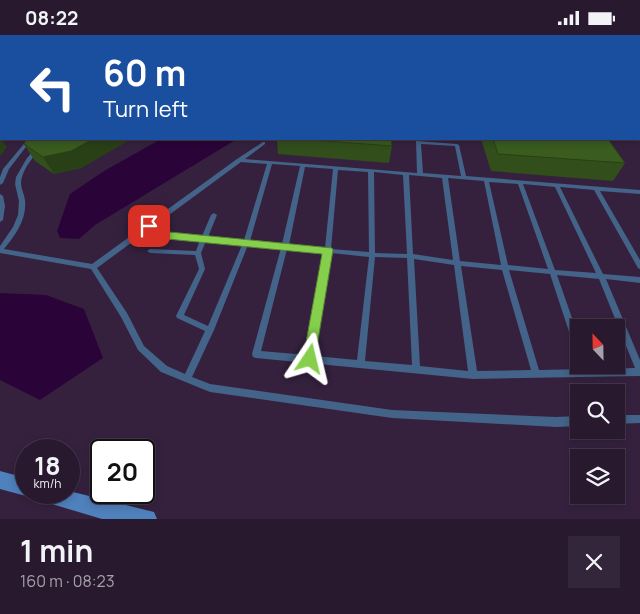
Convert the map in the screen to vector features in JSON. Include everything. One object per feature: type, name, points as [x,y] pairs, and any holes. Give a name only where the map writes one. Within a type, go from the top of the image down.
[{"type":"main road","points":[[0,479],[15,484]]},
{"type":"main road","points":[[80,503],[114,513],[146,519]]},
{"type":"lane","points":[[0,183],[6,169],[28,140]]},
{"type":"lane","points":[[44,140],[20,174],[18,182],[22,197],[23,213],[19,223],[0,251],[93,267],[263,143]]},
{"type":"lane","points":[[420,175],[418,142],[457,145],[464,178]]},
{"type":"lane","points":[[239,160],[639,194]]},
{"type":"lane","points":[[187,378],[210,330],[246,243],[270,163]]},
{"type":"lane","points":[[303,165],[285,246],[256,354],[473,375],[536,374],[570,371]]},
{"type":"lane","points":[[310,359],[328,250],[336,168]]},
{"type":"lane","points":[[361,364],[372,255],[371,171]]},
{"type":"lane","points":[[406,174],[416,369]]},
{"type":"lane","points":[[445,177],[473,375]]},
{"type":"lane","points":[[486,180],[505,267],[536,374]]},
{"type":"lane","points":[[520,183],[570,323]]},
{"type":"lane","points":[[557,186],[601,276],[640,371],[625,370]]},
{"type":"lane","points":[[596,189],[640,266]]},
{"type":"lane","points":[[0,195],[2,205],[0,220]]},
{"type":"lane","points":[[210,330],[180,316],[202,269],[198,253],[214,215]]},
{"type":"lane","points":[[149,226],[167,235],[372,255],[410,256],[457,263],[640,280]]},
{"type":"lane","points":[[150,251],[198,253]]},
{"type":"lane","points":[[93,267],[124,315],[141,348],[164,369],[210,388],[392,414],[570,421]]},
{"type":"lane","points":[[625,420],[640,419]]},
{"type":"shaded area","points":[[159,140],[235,140],[95,225],[79,239],[60,238],[57,231],[70,194],[104,171]]},
{"type":"shaded area","points":[[0,293],[46,295],[84,309],[103,358],[40,400],[0,380]]},
{"type":"building","points":[[26,140],[91,140],[71,151],[43,157],[24,144]]},
{"type":"building","points":[[312,140],[391,140],[392,146]]},
{"type":"building","points":[[493,140],[609,140],[625,163],[498,154]]},
{"type":"route","points":[[149,226],[167,235],[328,250],[310,359]]}]
